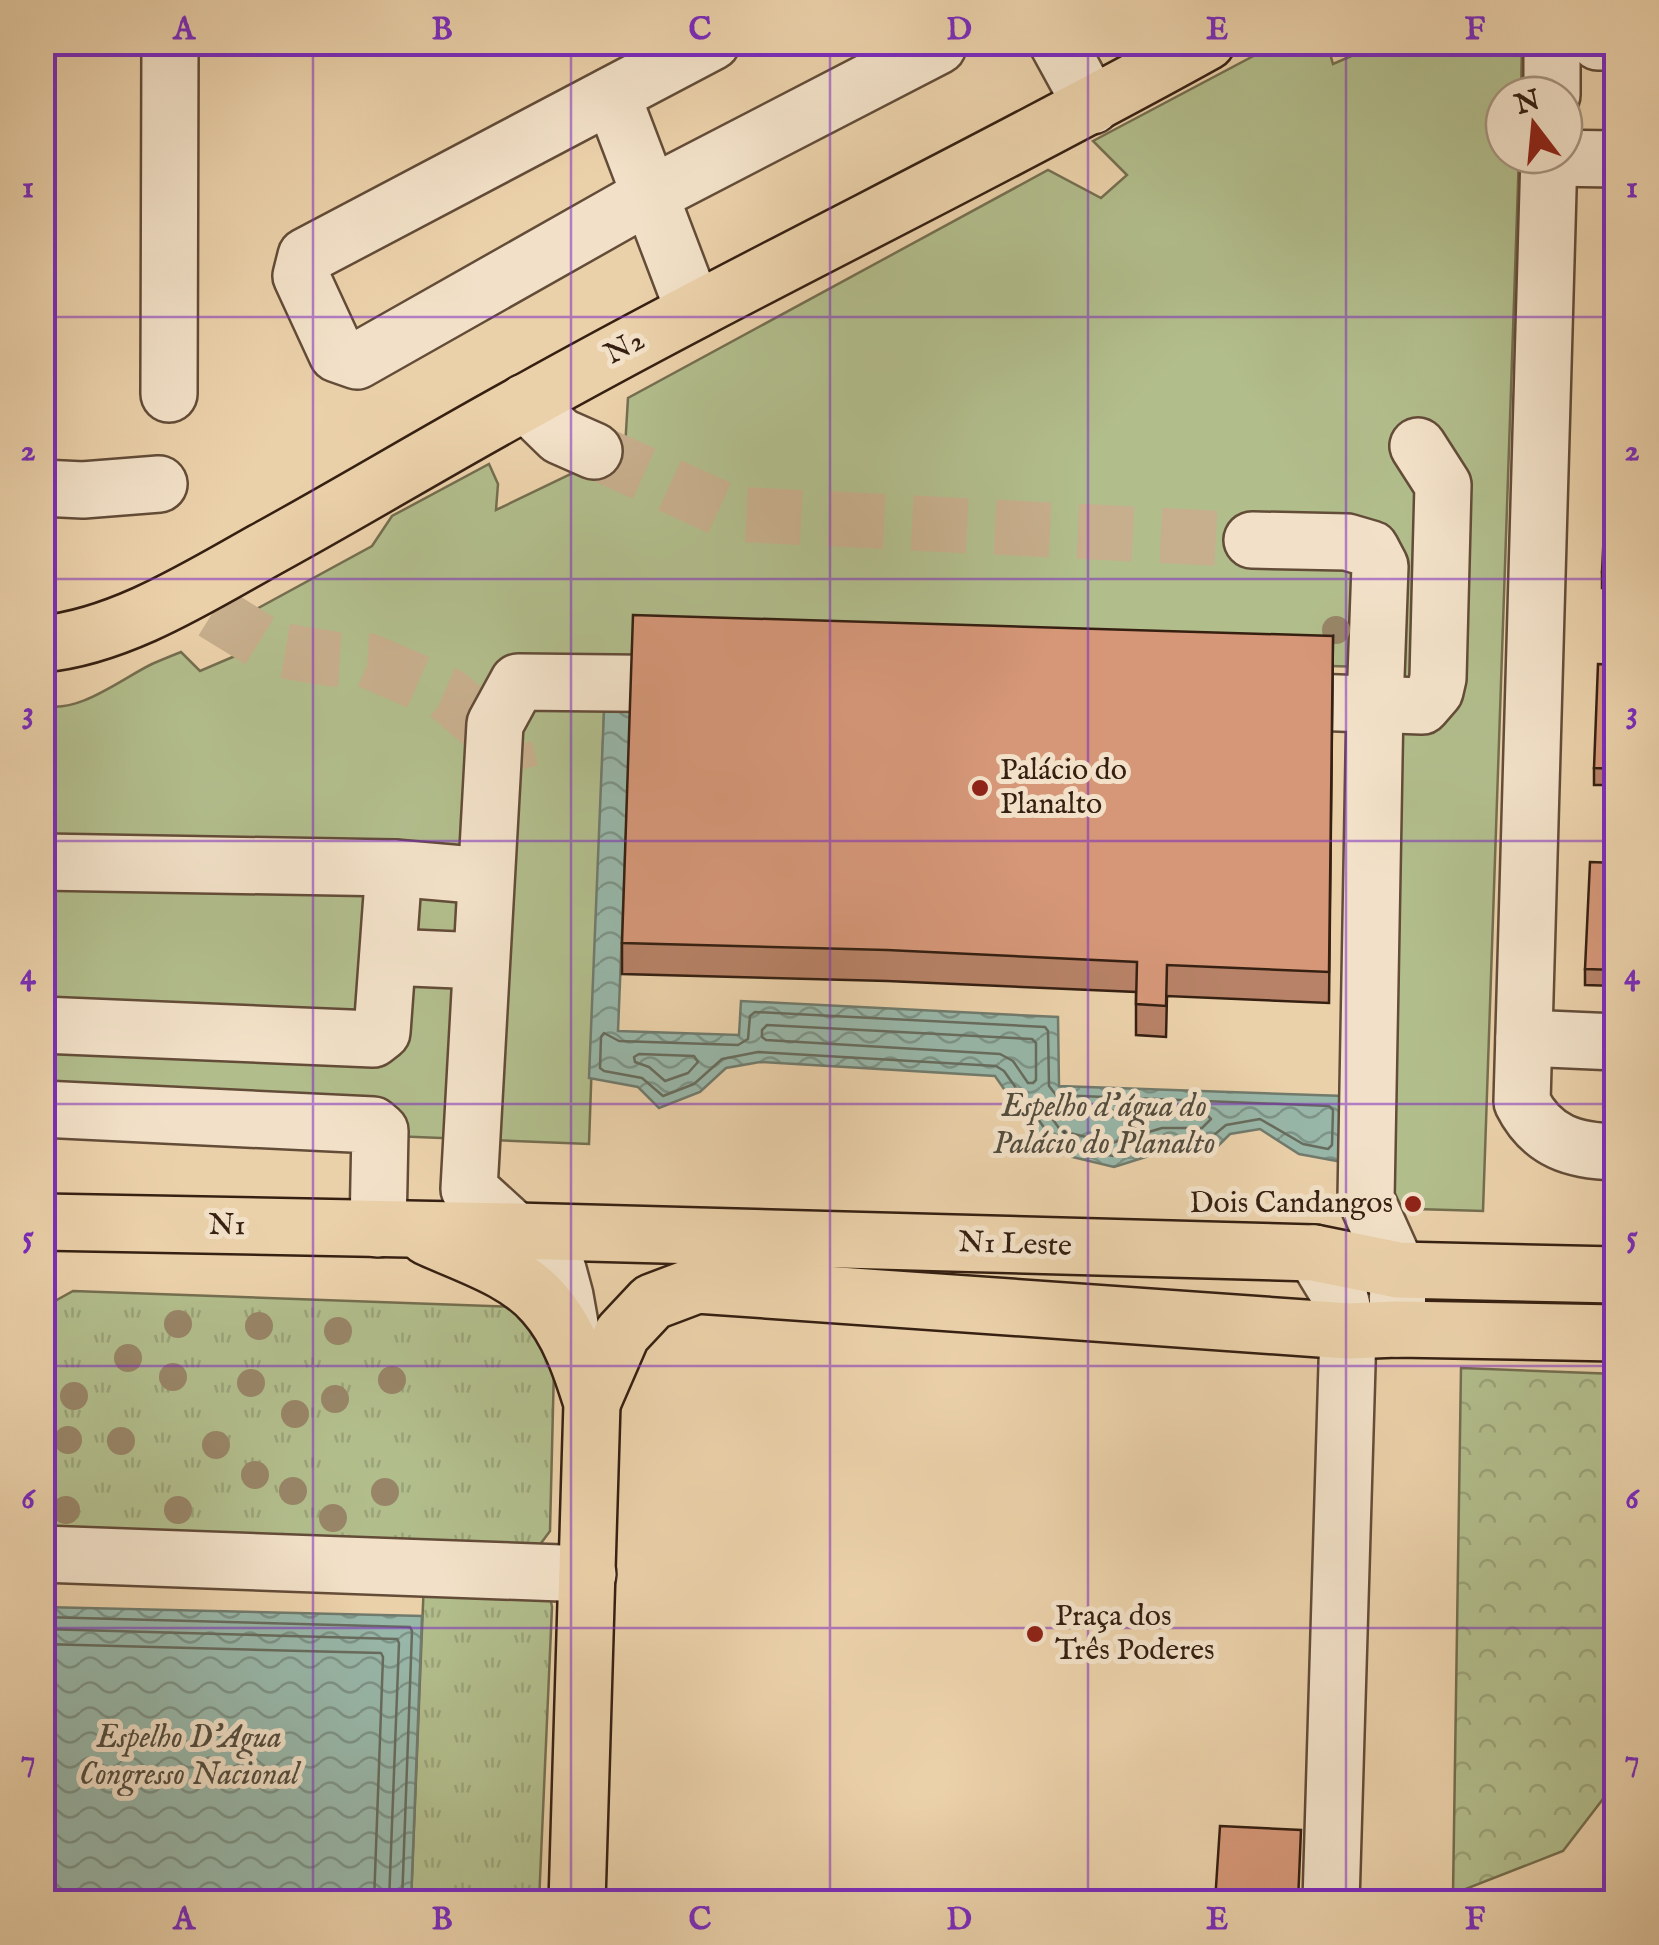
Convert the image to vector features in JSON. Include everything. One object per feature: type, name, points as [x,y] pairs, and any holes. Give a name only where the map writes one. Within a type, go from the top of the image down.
[{"type":"main road","name":"N2","points":[[42,644],[70,642],[140,616],[203,601],[287,539],[525,402],[1207,42]]},
{"type":"main road","name":"N1","points":[[42,1222],[395,1230]]},
{"type":"main road","name":"N1 Leste","points":[[395,1230],[1314,1254],[1398,1270],[1616,1275]]},
{"type":"main road","points":[[395,1230],[519,1281],[545,1303],[575,1352],[592,1402],[577,1902]]},
{"type":"main road","name":"N1 Leste","points":[[592,1402],[622,1334],[652,1302],[697,1286],[1373,1330],[1616,1334]]},
{"type":"lane","points":[[168,394],[170,42]]},
{"type":"lane","points":[[712,42],[306,256],[301,276],[337,354],[356,361],[652,194],[938,46],[938,42]]},
{"type":"lane","points":[[1057,42],[1092,106]]},
{"type":"lane","points":[[1552,42],[1552,75]]},
{"type":"lane","points":[[612,95],[694,310]]},
{"type":"lane","points":[[1584,158],[1616,159]]},
{"type":"lane","points":[[1548,175],[1522,1102],[1542,1132],[1562,1142],[1616,1152]]},
{"type":"lane","points":[[525,402],[560,436],[594,451]]},
{"type":"lane","points":[[1206,698],[1422,706],[1435,691],[1443,484],[1418,446]]},
{"type":"lane","points":[[42,488],[83,490],[159,484]]},
{"type":"lane","points":[[1252,540],[1347,542],[1371,549],[1380,566],[1366,1199],[1398,1270],[1373,1330],[1331,1902]]},
{"type":"lane","points":[[575,1352],[558,1270],[544,1252],[469,1189],[494,724],[518,682],[754,686]]},
{"type":"lane","points":[[388,957],[484,915],[508,858],[514,784]]},
{"type":"lane","points":[[42,862],[394,868],[484,915]]},
{"type":"lane","points":[[42,1025],[374,1039],[382,1032],[394,868]]},
{"type":"lane","points":[[1524,1038],[1616,1042]]},
{"type":"lane","points":[[42,1109],[373,1125],[380,1131],[395,1230]]},
{"type":"lane","points":[[1314,1254],[1339,1294],[1373,1330]]},
{"type":"lane","points":[[42,1554],[588,1574]]},
{"type":"green space","points":[[1278,43],[1327,43],[1333,64],[1363,51],[1365,43],[1522,43],[1521,75],[1484,75],[1484,175],[1518,175],[1483,1211],[1382,1208],[1399,668],[633,646],[632,688],[605,687],[589,1144],[43,1122],[43,705],[56,707],[84,700],[181,652],[200,671],[242,653],[251,612],[372,546],[392,516],[489,464],[498,484],[496,510],[625,448],[628,398],[1048,170],[1101,198],[1127,175],[1093,141]]},
{"type":"green space","points":[[73,1291],[516,1307],[554,1367],[550,1531],[533,1554],[43,1539],[43,1303]]},
{"type":"green space","points":[[1461,1368],[1616,1374],[1616,1782],[1563,1851],[1453,1894]]},
{"type":"green space","points":[[424,1580],[549,1591],[552,1607],[539,1902],[411,1902]]},
{"type":"water","name":"Espelho d'água do Palácio do Planalto","points":[[605,686],[632,688],[618,1031],[739,1035],[741,1001],[1058,1017],[1059,1086],[1344,1096],[1342,1162],[1299,1154],[1260,1129],[1230,1134],[1213,1151],[1165,1151],[1114,1167],[1047,1151],[995,1076],[760,1062],[726,1068],[700,1092],[659,1108],[638,1087],[589,1078]]},
{"type":"water","name":"Espelho D'Agua Congresso Nacional","points":[[43,1607],[422,1616],[411,1902],[43,1902]]},
{"type":"building","points":[[1607,466],[1616,467],[1616,572],[1602,572]]},
{"type":"building","name":"Palácio do Planalto","points":[[633,615],[1333,636],[1329,972],[1167,965],[1166,1006],[1136,1004],[1137,962],[622,943]]},
{"type":"building","points":[[1598,664],[1616,665],[1616,769],[1594,768]]},
{"type":"building","points":[[1590,862],[1616,863],[1616,970],[1585,969]]},
{"type":"building","points":[[1220,1826],[1301,1830],[1298,1902],[1215,1902]]},
{"type":"tunnel","points":[[594,451],[733,514],[1252,540]]},
{"type":"tunnel","points":[[213,612],[273,649],[369,661],[448,695],[504,743],[511,772]]},
{"type":"place","name":"Palácio do Planalto","points":[[980,788]]},
{"type":"place","name":"Dois Candangos","points":[[1413,1204]]},
{"type":"place","name":"Praça dos Três Poderes","points":[[1035,1634]]}]
